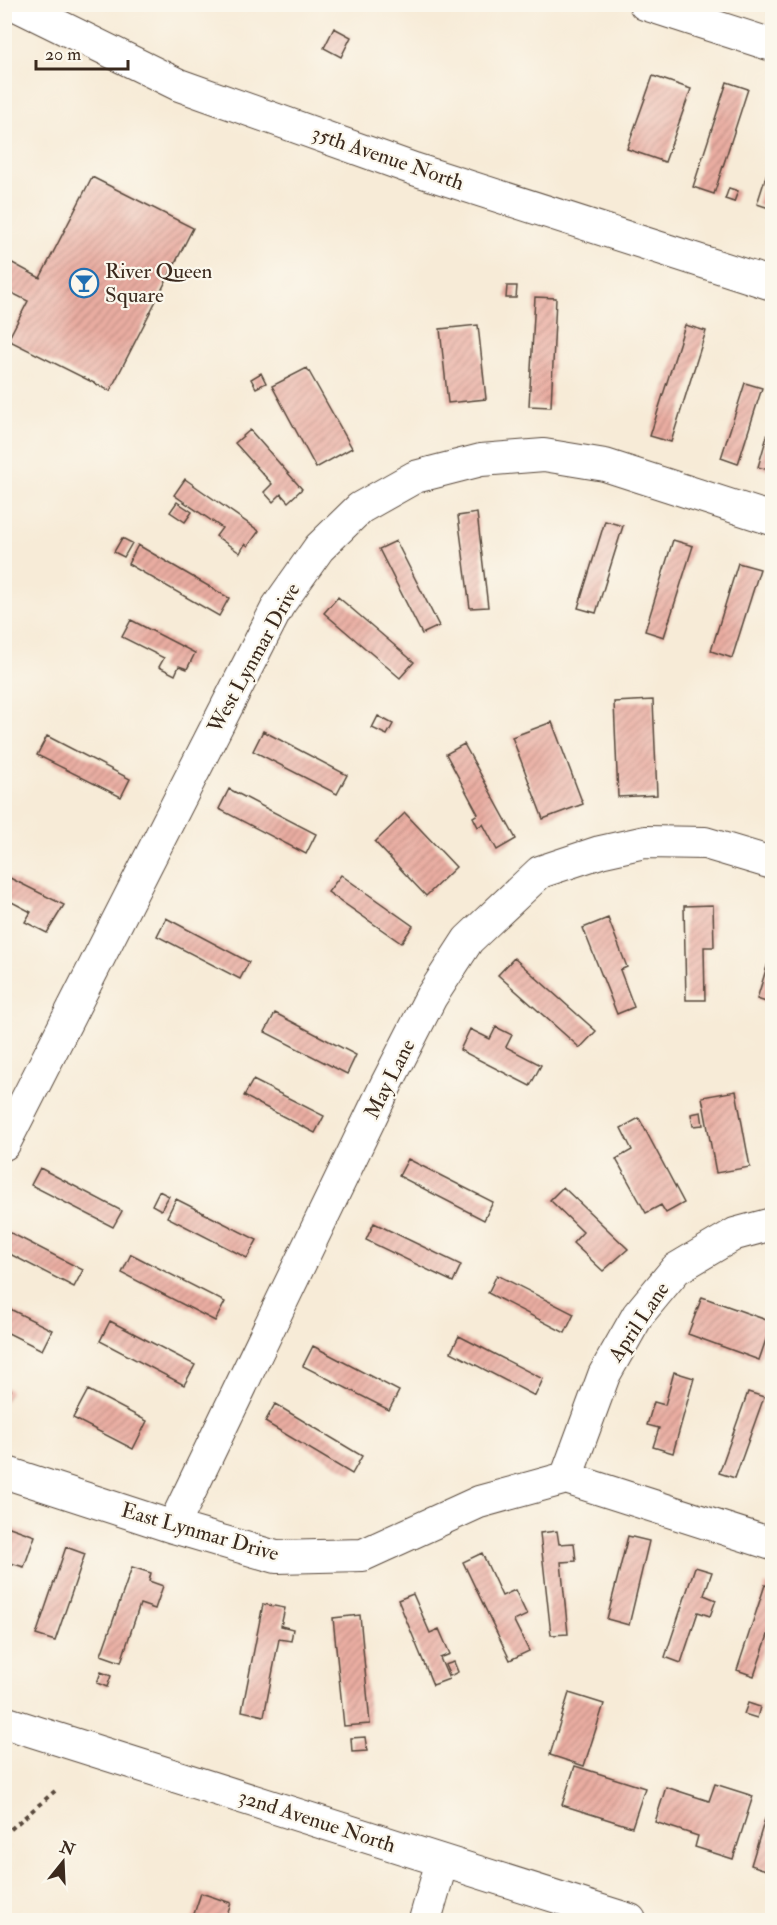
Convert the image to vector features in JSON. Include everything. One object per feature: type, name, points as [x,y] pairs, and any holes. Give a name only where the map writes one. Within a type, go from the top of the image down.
[{"type":"street","name":"35th Avenue North","points":[[14,4],[179,85],[414,169],[772,284]]},
{"type":"street","points":[[645,4],[772,45]]},
{"type":"street","name":"West Lynmar Drive","points":[[4,1144],[278,606],[319,548],[360,508],[415,477],[481,460],[544,455],[605,465],[772,519]]},
{"type":"street","name":"May Lane","points":[[173,1527],[387,1083],[431,997],[468,940],[540,872],[600,852],[645,842],[705,843],[772,863]]},
{"type":"street","name":"April Lane","points":[[566,1478],[604,1375],[638,1316],[670,1276],[676,1269],[735,1234],[772,1224]]},
{"type":"street","name":"East Lynmar Drive","points":[[4,1472],[173,1527],[276,1557],[363,1555],[479,1502],[566,1478]]},
{"type":"street","points":[[566,1478],[772,1544]]},
{"type":"street","name":"32nd Avenue North","points":[[4,1722],[630,1920]]},
{"type":"street","points":[[425,1920],[442,1861]]},
{"type":"path","points":[[4,1835],[55,1791]]},
{"type":"building","points":[[334,28],[351,37],[341,57],[324,48]]},
{"type":"building","points":[[653,76],[691,89],[665,162],[627,149]]},
{"type":"building","points":[[727,82],[748,89],[714,194],[693,187]]},
{"type":"building","points":[[772,157],[772,209],[757,204]]},
{"type":"building","name":"River Queen Square","points":[[92,177],[193,228],[110,391],[8,340],[28,301],[4,289],[4,264],[7,260],[40,278]]},
{"type":"building","points":[[729,188],[738,191],[734,202],[725,199]]},
{"type":"building","points":[[507,286],[517,286],[516,298],[506,298]]},
{"type":"building","points":[[535,297],[556,298],[551,407],[529,406]]},
{"type":"building","points":[[478,325],[486,399],[448,403],[440,329]]},
{"type":"building","points":[[685,325],[706,331],[671,442],[650,436]]},
{"type":"building","points":[[307,368],[352,448],[316,468],[272,386]]},
{"type":"building","points":[[261,373],[266,383],[256,388],[251,379]]},
{"type":"building","points":[[745,383],[762,388],[738,464],[721,458]]},
{"type":"building","points":[[770,426],[772,427],[772,471],[758,467]]},
{"type":"building","points":[[250,430],[302,489],[288,502],[281,494],[273,502],[264,492],[272,484],[235,443]]},
{"type":"building","points":[[185,479],[259,531],[248,546],[245,544],[240,553],[216,536],[222,528],[174,495]]},
{"type":"building","points":[[177,502],[192,512],[185,522],[170,512]]},
{"type":"building","points":[[477,513],[488,607],[470,608],[458,516]]},
{"type":"building","points":[[605,521],[623,526],[596,613],[578,608]]},
{"type":"building","points":[[122,538],[132,543],[124,557],[114,552]]},
{"type":"building","points":[[673,540],[693,546],[664,637],[645,631]]},
{"type":"building","points":[[396,541],[439,626],[422,634],[379,549]]},
{"type":"building","points":[[138,545],[229,598],[219,616],[128,564]]},
{"type":"building","points":[[738,563],[760,569],[732,658],[711,651]]},
{"type":"building","points":[[338,597],[414,662],[400,678],[324,613]]},
{"type":"building","points":[[131,620],[195,653],[187,669],[179,666],[175,675],[159,667],[164,658],[122,637]]},
{"type":"building","points":[[653,700],[657,795],[618,797],[614,702]]},
{"type":"building","points":[[378,716],[393,724],[387,735],[372,728]]},
{"type":"building","points":[[552,722],[583,804],[543,819],[512,737]]},
{"type":"building","points":[[263,731],[347,775],[337,794],[253,751]]},
{"type":"building","points":[[47,736],[130,779],[121,797],[37,755]]},
{"type":"building","points":[[464,744],[516,839],[497,850],[483,824],[478,827],[473,817],[478,814],[446,754]]},
{"type":"building","points":[[229,789],[316,834],[306,854],[219,809]]},
{"type":"building","points":[[405,813],[456,867],[426,896],[375,842]]},
{"type":"building","points":[[4,875],[64,905],[47,933],[25,922],[31,912],[4,898]]},
{"type":"building","points":[[341,875],[413,926],[401,943],[328,892]]},
{"type":"building","points":[[713,905],[714,947],[704,947],[705,1000],[686,1000],[684,906]]},
{"type":"building","points":[[166,918],[249,962],[240,979],[157,936]]},
{"type":"building","points":[[608,918],[627,967],[620,970],[634,1007],[617,1014],[583,928]]},
{"type":"building","points":[[772,950],[772,1004],[757,999]]},
{"type":"building","points":[[514,958],[596,1031],[580,1048],[498,975]]},
{"type":"building","points":[[275,1013],[356,1055],[347,1074],[265,1032]]},
{"type":"building","points":[[496,1027],[512,1035],[506,1047],[541,1065],[530,1086],[460,1050],[470,1029],[490,1039]]},
{"type":"building","points":[[253,1080],[324,1116],[315,1133],[244,1096]]},
{"type":"building","points":[[736,1091],[750,1167],[716,1173],[702,1097]]},
{"type":"building","points":[[701,1112],[703,1125],[693,1126],[691,1114]]},
{"type":"building","points":[[639,1118],[684,1203],[666,1213],[661,1205],[646,1213],[616,1159],[632,1150],[621,1128]]},
{"type":"building","points":[[408,1159],[493,1202],[484,1220],[399,1176]]},
{"type":"building","points":[[40,1168],[122,1211],[113,1227],[31,1185]]},
{"type":"building","points":[[563,1187],[628,1249],[603,1271],[573,1243],[583,1232],[550,1200]]},
{"type":"building","points":[[159,1191],[169,1196],[161,1210],[152,1205]]},
{"type":"building","points":[[176,1199],[257,1240],[247,1258],[167,1217]]},
{"type":"building","points":[[374,1223],[461,1265],[453,1282],[366,1240]]},
{"type":"building","points":[[9,1232],[83,1270],[74,1287],[4,1251],[4,1240]]},
{"type":"building","points":[[131,1254],[225,1302],[215,1321],[122,1273]]},
{"type":"building","points":[[497,1275],[574,1314],[565,1333],[488,1293]]},
{"type":"building","points":[[702,1297],[772,1322],[759,1360],[688,1334]]},
{"type":"building","points":[[4,1306],[52,1330],[42,1350],[4,1331]]},
{"type":"building","points":[[110,1321],[195,1365],[184,1385],[100,1341]]},
{"type":"building","points":[[459,1336],[543,1379],[535,1396],[451,1352]]},
{"type":"building","points":[[313,1346],[399,1391],[389,1410],[303,1366]]},
{"type":"building","points":[[674,1372],[694,1378],[673,1453],[653,1447],[659,1428],[647,1425],[654,1402],[665,1405]]},
{"type":"building","points":[[5,1387],[11,1390],[5,1403]]},
{"type":"building","points":[[88,1390],[147,1421],[133,1449],[73,1418]]},
{"type":"building","points":[[748,1392],[764,1397],[735,1478],[719,1473]]},
{"type":"building","points":[[275,1404],[362,1456],[352,1474],[265,1422]]},
{"type":"building","points":[[4,1525],[35,1536],[24,1567],[7,1562],[4,1569]]},
{"type":"building","points":[[557,1531],[559,1544],[574,1543],[576,1561],[561,1562],[568,1634],[551,1635],[540,1533]]},
{"type":"building","points":[[628,1536],[649,1541],[629,1625],[607,1619]]},
{"type":"building","points":[[66,1547],[85,1554],[55,1641],[36,1635]]},
{"type":"building","points":[[482,1553],[502,1596],[515,1590],[527,1615],[514,1621],[529,1651],[510,1660],[463,1562]]},
{"type":"building","points":[[132,1567],[151,1573],[149,1581],[163,1586],[155,1609],[140,1604],[121,1662],[101,1655]]},
{"type":"building","points":[[695,1567],[712,1572],[704,1595],[716,1600],[710,1616],[698,1612],[681,1663],[665,1657]]},
{"type":"building","points":[[765,1585],[772,1587],[772,1636],[768,1635],[754,1676],[737,1670]]},
{"type":"building","points":[[413,1594],[430,1633],[439,1629],[450,1654],[440,1658],[449,1679],[433,1685],[398,1600]]},
{"type":"building","points":[[263,1604],[285,1608],[281,1626],[293,1629],[291,1641],[279,1639],[264,1716],[242,1711]]},
{"type":"building","points":[[360,1615],[370,1724],[344,1726],[333,1618]]},
{"type":"building","points":[[454,1662],[458,1672],[450,1676],[445,1665]]},
{"type":"building","points":[[101,1672],[111,1676],[107,1687],[97,1683]]},
{"type":"building","points":[[569,1693],[604,1704],[584,1766],[550,1755]]},
{"type":"building","points":[[748,1703],[760,1707],[757,1718],[744,1714]]},
{"type":"building","points":[[365,1737],[367,1751],[352,1752],[351,1738]]},
{"type":"building","points":[[575,1766],[645,1788],[632,1827],[562,1805]]},
{"type":"building","points":[[715,1784],[753,1796],[733,1859],[695,1847],[698,1836],[655,1822],[666,1787],[709,1801]]},
{"type":"building","points":[[765,1819],[772,1821],[772,1872],[751,1865]]},
{"type":"building","points":[[201,1893],[231,1903],[225,1920],[192,1920]]},
{"type":"building","points":[[256,1916],[270,1920],[254,1920]]},
{"type":"place","name":"River Queen Square","points":[[84,283]]}]
